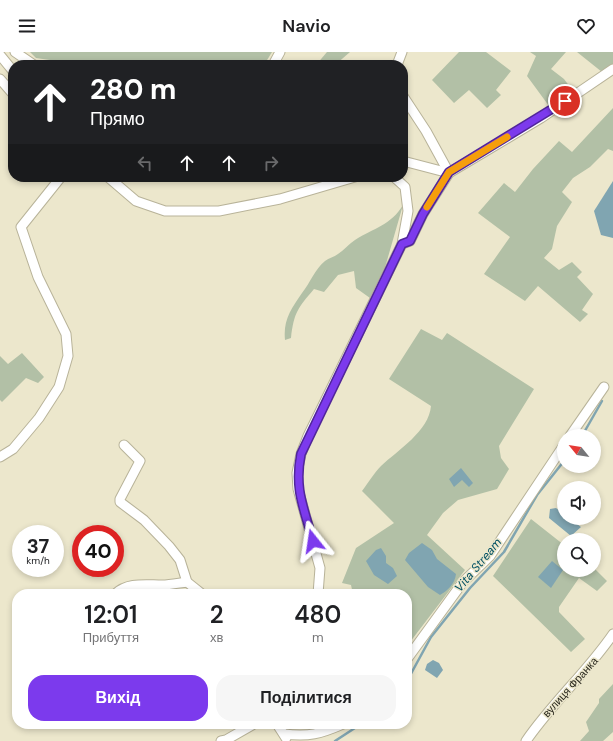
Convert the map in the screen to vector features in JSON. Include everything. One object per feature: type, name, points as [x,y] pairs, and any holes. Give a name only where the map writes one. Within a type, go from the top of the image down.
[{"type":"street","points":[[15,52],[27,60]]},
{"type":"street","points":[[0,55],[8,65]]},
{"type":"street","points":[[402,244],[410,241],[423,214],[449,172],[541,118],[613,69]]},
{"type":"street","points":[[0,79],[8,88]]},
{"type":"street","points":[[408,104],[449,172]]},
{"type":"street","points":[[408,162],[449,172]]},
{"type":"street","points":[[0,457],[13,449],[39,418],[59,387],[68,356],[66,334],[38,277],[21,227],[58,182]]},
{"type":"street","points":[[114,182],[136,201],[165,212],[219,211],[280,199],[338,182]]},
{"type":"street","points":[[318,589],[320,568],[298,489],[297,472],[301,454],[402,244],[408,210],[405,187],[400,182]]},
{"type":"street","points":[[575,429],[604,387]]},
{"type":"street","points":[[124,445],[140,461],[120,499],[120,502],[144,520],[170,546],[180,560],[187,582],[196,589]]},
{"type":"street","points":[[412,651],[463,582],[490,556],[557,456]]},
{"type":"street","points":[[122,589],[126,586],[148,584],[163,585],[187,582]]},
{"type":"street","name":"вулиця Франка","points":[[526,741],[541,719],[598,656],[613,634]]},
{"type":"street","points":[[221,741],[226,740],[245,729]]},
{"type":"street","points":[[280,729],[286,738],[305,736],[332,729]]},
{"type":"green space","points":[[30,52],[272,52],[267,60],[50,60],[36,58]]},
{"type":"green space","points":[[327,52],[350,52],[341,60],[320,60]]},
{"type":"green space","points":[[459,52],[486,52],[511,71],[496,90],[501,95],[487,108],[469,90],[454,103],[432,80]]},
{"type":"green space","points":[[530,52],[566,52],[551,69],[564,79],[573,91],[549,106],[527,76],[536,56]]},
{"type":"green space","points":[[577,52],[613,52],[613,65],[602,72]]},
{"type":"green space","points":[[613,108],[613,151],[608,149],[590,167],[573,178],[562,192],[572,202],[557,226],[552,249],[544,258],[559,270],[572,262],[582,272],[577,277],[593,294],[582,310],[588,314],[580,322],[538,286],[525,301],[484,274],[510,237],[478,213],[504,183],[515,192],[533,169],[559,141],[572,152]]},
{"type":"green space","points":[[403,205],[384,271],[370,298],[356,288],[354,271],[338,275],[324,292],[314,289],[300,306],[295,316],[291,338],[285,340],[285,326],[294,304],[321,264],[335,256],[355,240],[388,222]]},
{"type":"green space","points":[[421,329],[442,340],[447,333],[534,389],[499,446],[501,458],[509,469],[497,489],[458,500],[443,513],[427,535],[465,570],[412,639],[412,589],[352,589],[351,585],[342,583],[356,548],[394,523],[362,491],[381,466],[419,432],[429,415],[431,406],[389,379]]},
{"type":"green space","points":[[22,353],[44,377],[38,383],[26,378],[2,402],[0,400],[0,356],[8,364]]},
{"type":"green space","points":[[531,519],[557,539],[557,577],[601,577],[601,575],[607,581],[597,591],[579,578],[559,607],[559,612],[585,639],[571,652],[493,576]]},
{"type":"green space","points":[[613,684],[613,732],[603,741],[580,741],[589,731],[586,722],[599,703],[599,699]]},
{"type":"water","points":[[613,181],[613,238],[601,235],[594,211]]},
{"type":"water","points":[[461,468],[473,483],[469,487],[462,480],[454,487],[449,479]]},
{"type":"water","points":[[550,509],[557,509],[557,525],[549,518]]},
{"type":"water","points":[[558,525],[578,525],[581,527],[574,533],[567,533]]},
{"type":"water","points":[[422,543],[432,550],[437,559],[456,574],[450,587],[440,595],[428,587],[405,560],[409,553]]},
{"type":"water","points":[[381,548],[386,556],[386,563],[393,568],[397,576],[388,584],[374,575],[366,561],[376,550]]},
{"type":"water","points":[[552,561],[557,565],[557,577],[558,577],[551,588],[538,577]]},
{"type":"water","points":[[433,660],[439,663],[443,670],[437,678],[425,670],[427,664]]},
{"type":"waterway","name":"Vita Stream","points":[[586,429],[602,401]]},
{"type":"waterway","name":"Vita Stream","points":[[412,672],[431,637],[470,588],[504,552],[537,495],[557,470]]},
{"type":"waterway","name":"Vita Stream","points":[[335,741],[353,729]]},
{"type":"slow traffic","points":[[427,207],[449,172],[507,137]]},
{"type":"route","points":[[313,541],[298,489],[297,472],[301,454],[308,436],[402,244],[410,241],[423,214],[449,172],[496,143],[541,118],[565,101]]}]
